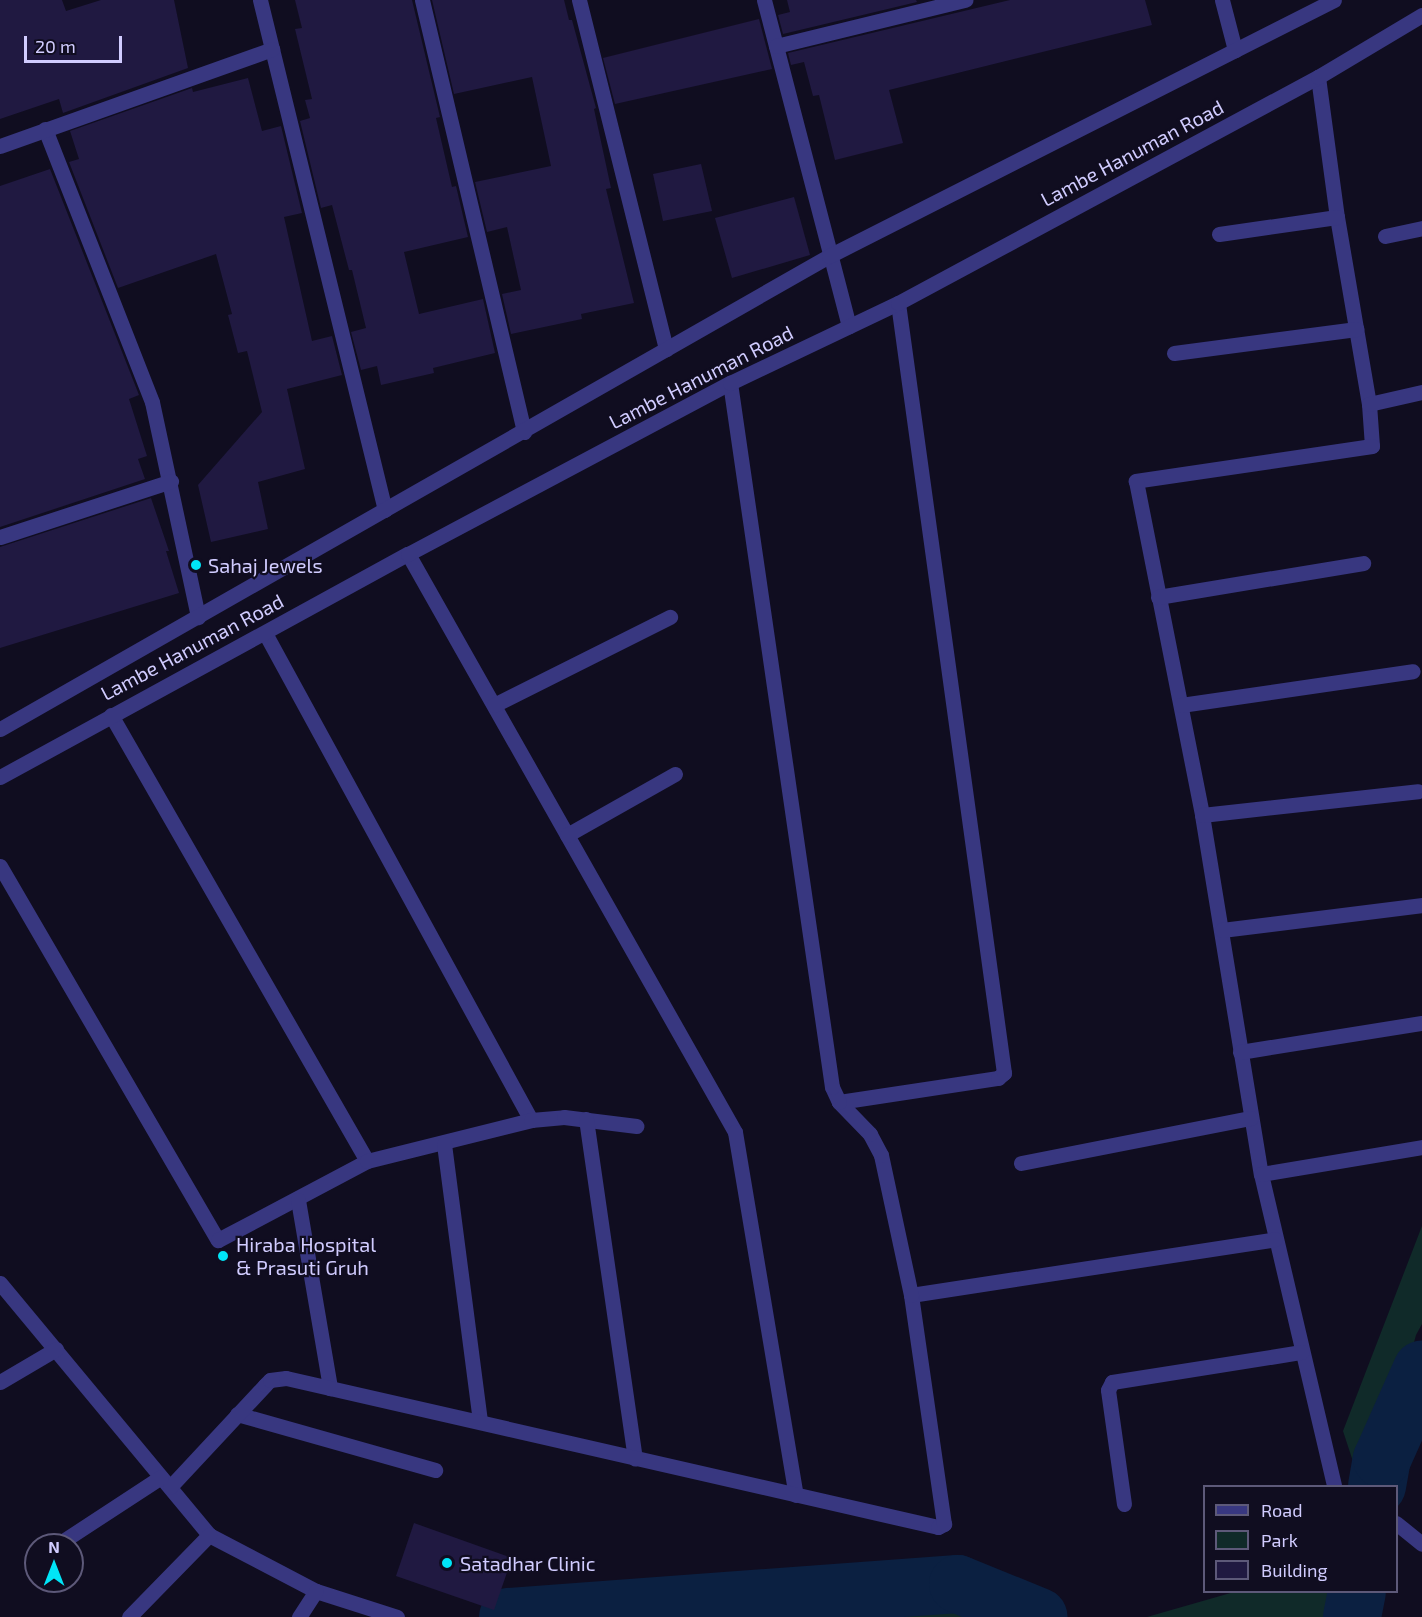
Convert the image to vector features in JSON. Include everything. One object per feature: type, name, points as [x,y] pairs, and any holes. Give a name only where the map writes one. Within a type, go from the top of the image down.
[{"type":"street","points":[[260,0],[385,510]]},
{"type":"street","points":[[422,0],[524,432]]},
{"type":"street","points":[[579,0],[666,349]]},
{"type":"street","points":[[764,0],[849,326]]},
{"type":"street","points":[[776,46],[964,0]]},
{"type":"street","points":[[1222,0],[1235,50]]},
{"type":"street","points":[[0,729],[829,256],[1334,0]]},
{"type":"street","name":"Lambe Hanuman Road","points":[[0,777],[111,714],[730,383],[898,303],[1318,76],[1422,15]]},
{"type":"street","points":[[0,146],[272,49]]},
{"type":"street","points":[[1318,76],[1337,217],[1369,404],[1372,446],[1136,481],[1202,815],[1261,1174],[1334,1485]]},
{"type":"street","points":[[45,129],[153,402],[198,616]]},
{"type":"street","points":[[1219,234],[1337,217]]},
{"type":"street","points":[[1385,236],[1422,228]]},
{"type":"street","points":[[838,1102],[998,1078],[1004,1072],[898,303]]},
{"type":"street","points":[[1174,353],[1356,329]]},
{"type":"street","points":[[78,1533],[165,1482],[265,1385],[277,1378],[286,1378],[938,1527],[944,1524],[911,1295],[881,1155],[870,1134],[838,1102],[832,1087],[730,383]]},
{"type":"street","points":[[1369,404],[1422,392]]},
{"type":"street","points":[[0,537],[171,481]]},
{"type":"street","points":[[408,554],[735,1132],[796,1495]]},
{"type":"street","points":[[1158,597],[1363,563]]},
{"type":"street","points":[[494,705],[670,617]]},
{"type":"street","points":[[265,633],[531,1120]]},
{"type":"street","points":[[1181,705],[1413,671]]},
{"type":"street","points":[[111,714],[367,1161]]},
{"type":"street","points":[[567,835],[675,774]]},
{"type":"street","points":[[1202,815],[1418,791]]},
{"type":"street","points":[[0,866],[215,1238],[224,1239],[367,1161],[444,1144],[531,1120],[564,1117],[636,1126]]},
{"type":"street","points":[[1222,930],[1422,905]]},
{"type":"street","points":[[1240,1052],[1422,1023]]},
{"type":"street","points":[[1021,1163],[1251,1118]]},
{"type":"street","points":[[586,1119],[635,1458]]},
{"type":"street","points":[[444,1144],[480,1422]]},
{"type":"street","points":[[1261,1174],[1422,1147]]},
{"type":"street","points":[[298,1200],[330,1388]]},
{"type":"street","points":[[911,1295],[1275,1239]]},
{"type":"street","points":[[0,1283],[209,1535],[316,1591],[397,1617]]},
{"type":"street","points":[[0,1382],[56,1349]]},
{"type":"street","points":[[1124,1504],[1108,1390],[1112,1382],[1302,1352]]},
{"type":"street","points":[[237,1414],[435,1470]]},
{"type":"street","points":[[1398,1525],[1422,1544]]},
{"type":"street","points":[[129,1617],[209,1535]]},
{"type":"street","points":[[299,1617],[316,1591]]},
{"type":"green space","points":[[1422,1226],[1422,1324],[1416,1335],[1376,1485],[1361,1485],[1343,1431]]},
{"type":"green space","points":[[919,1587],[1000,1617],[900,1617]]},
{"type":"green space","points":[[1231,1593],[1348,1593],[1335,1617],[1147,1617]]},
{"type":"building","points":[[0,0],[62,0],[66,11],[101,0],[174,0],[188,68],[63,113],[59,99],[0,119]]},
{"type":"building","points":[[295,0],[412,0],[440,117],[436,118],[452,187],[456,186],[468,237],[404,252],[419,314],[483,299],[495,353],[433,368],[434,373],[381,385],[377,366],[361,370],[351,332],[366,328],[352,270],[349,270],[332,205],[321,208],[300,121],[310,118],[305,100],[312,99],[295,29],[302,28]]},
{"type":"building","points":[[432,0],[564,0],[569,20],[572,20],[596,108],[594,109],[611,188],[606,189],[634,303],[581,314],[582,319],[511,334],[502,294],[521,290],[507,227],[487,232],[475,182],[551,166],[532,77],[454,94]]},
{"type":"building","points":[[787,0],[916,0],[917,2],[783,34],[778,15],[790,12]]},
{"type":"building","points":[[1010,0],[1145,0],[1152,25],[889,90],[903,143],[835,160],[819,95],[813,96],[804,62],[791,65],[788,53]]},
{"type":"building","points":[[759,19],[772,69],[615,104],[603,58]]},
{"type":"building","points":[[248,78],[262,131],[281,126],[302,213],[284,217],[312,341],[332,336],[342,375],[287,389],[305,469],[258,482],[268,529],[211,542],[198,485],[262,412],[247,351],[238,353],[228,315],[232,314],[216,254],[118,288],[69,162],[79,159],[70,131],[192,88],[193,92]]},
{"type":"building","points":[[701,164],[712,211],[663,221],[653,174]]},
{"type":"building","points":[[50,169],[139,395],[129,399],[147,456],[138,459],[145,479],[0,527],[0,186]]},
{"type":"building","points":[[794,197],[810,255],[732,278],[715,218]]},
{"type":"building","points":[[151,498],[169,551],[166,551],[179,593],[0,648],[0,547]]},
{"type":"building","points":[[414,1523],[512,1558],[494,1610],[396,1576]]},
{"type":"waterway","points":[[1377,1485],[1382,1459],[1422,1369]]},
{"type":"waterway","points":[[508,1617],[958,1584],[1039,1617]]},
{"type":"waterway","points":[[1352,1617],[1357,1593]]},
{"type":"place","name":"Sahaj Jewels","points":[[196,565]]},
{"type":"place","name":"Hiraba Hospital & Prasuti Gruh","points":[[223,1256]]},
{"type":"place","name":"Satadhar Clinic","points":[[447,1563]]}]
